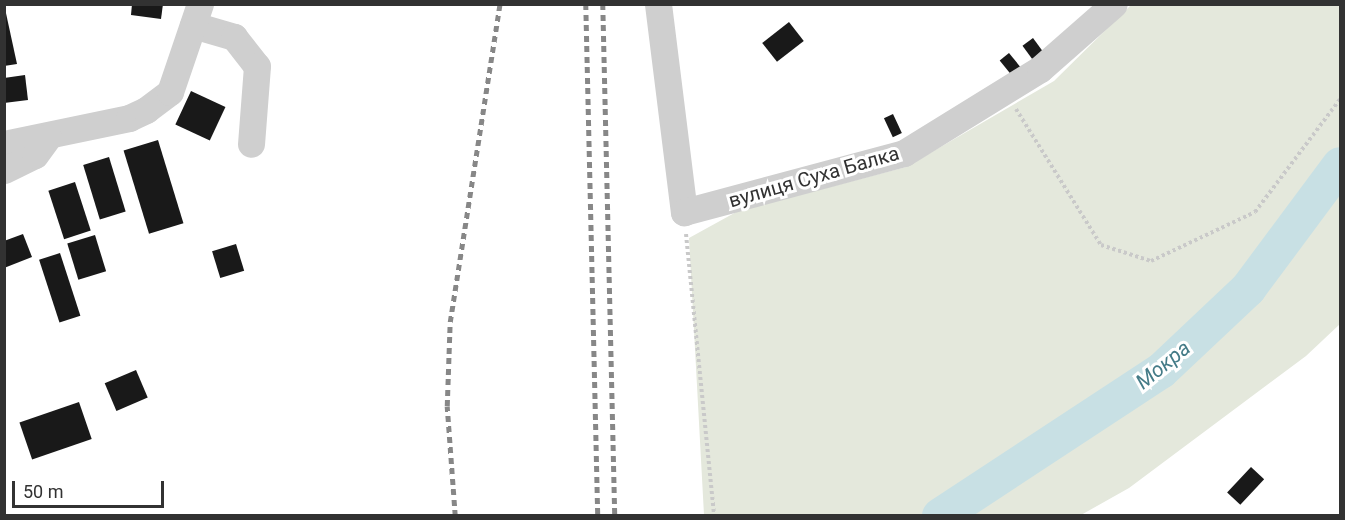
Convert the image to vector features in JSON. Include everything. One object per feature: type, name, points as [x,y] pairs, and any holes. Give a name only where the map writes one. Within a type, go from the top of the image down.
[{"type":"street","points":[[658,4],[684,212]]},
{"type":"street","name":"вулиця Суха Балка","points":[[684,212],[904,153],[1006,93],[1040,69],[1114,4]]},
{"type":"street","points":[[4,144],[48,137],[129,118],[154,104],[170,92],[197,15],[234,37],[257,66],[251,144]]},
{"type":"street","points":[[4,170],[35,155],[48,137]]},
{"type":"path","points":[[1006,93],[1101,246],[1151,261],[1255,212],[1341,99]]},
{"type":"path","points":[[684,212],[714,516]]},
{"type":"shaded area","points":[[1131,5],[1340,5],[1340,324],[1306,356],[1129,488],[1081,515],[704,515],[689,238],[738,211],[906,167],[1054,81]]},
{"type":"building","points":[[4,4],[17,64],[4,66]]},
{"type":"building","points":[[132,4],[163,4],[161,19],[131,15]]},
{"type":"building","points":[[789,22],[804,41],[777,62],[762,43]]},
{"type":"building","points":[[1033,38],[1044,53],[1034,61],[1022,46]]},
{"type":"building","points":[[1009,53],[1021,68],[1012,75],[1000,61]]},
{"type":"building","points":[[25,75],[28,100],[4,103],[4,78]]},
{"type":"building","points":[[191,91],[225,107],[210,141],[175,125]]},
{"type":"building","points":[[893,114],[902,133],[893,137],[884,118]]},
{"type":"building","points":[[158,140],[183,223],[149,234],[124,151]]},
{"type":"building","points":[[109,157],[126,212],[100,219],[83,165]]},
{"type":"building","points":[[75,182],[91,231],[64,239],[48,191]]},
{"type":"building","points":[[23,234],[32,257],[4,268],[4,241]]},
{"type":"building","points":[[95,235],[106,271],[78,280],[67,243]]},
{"type":"building","points":[[236,244],[244,271],[220,278],[212,251]]},
{"type":"building","points":[[60,253],[80,316],[59,323],[39,260]]},
{"type":"building","points":[[136,370],[148,398],[116,411],[105,383]]},
{"type":"building","points":[[79,402],[92,439],[32,459],[19,423]]},
{"type":"building","points":[[1251,467],[1264,479],[1240,505],[1227,493]]},
{"type":"waterway","name":"Мокра","points":[[940,516],[1161,371],[1248,289],[1340,165]]},
{"type":"railway","points":[[455,516],[447,406],[450,322],[500,4]]},
{"type":"railway","points":[[586,4],[598,516]]},
{"type":"railway","points":[[603,4],[615,516]]}]
